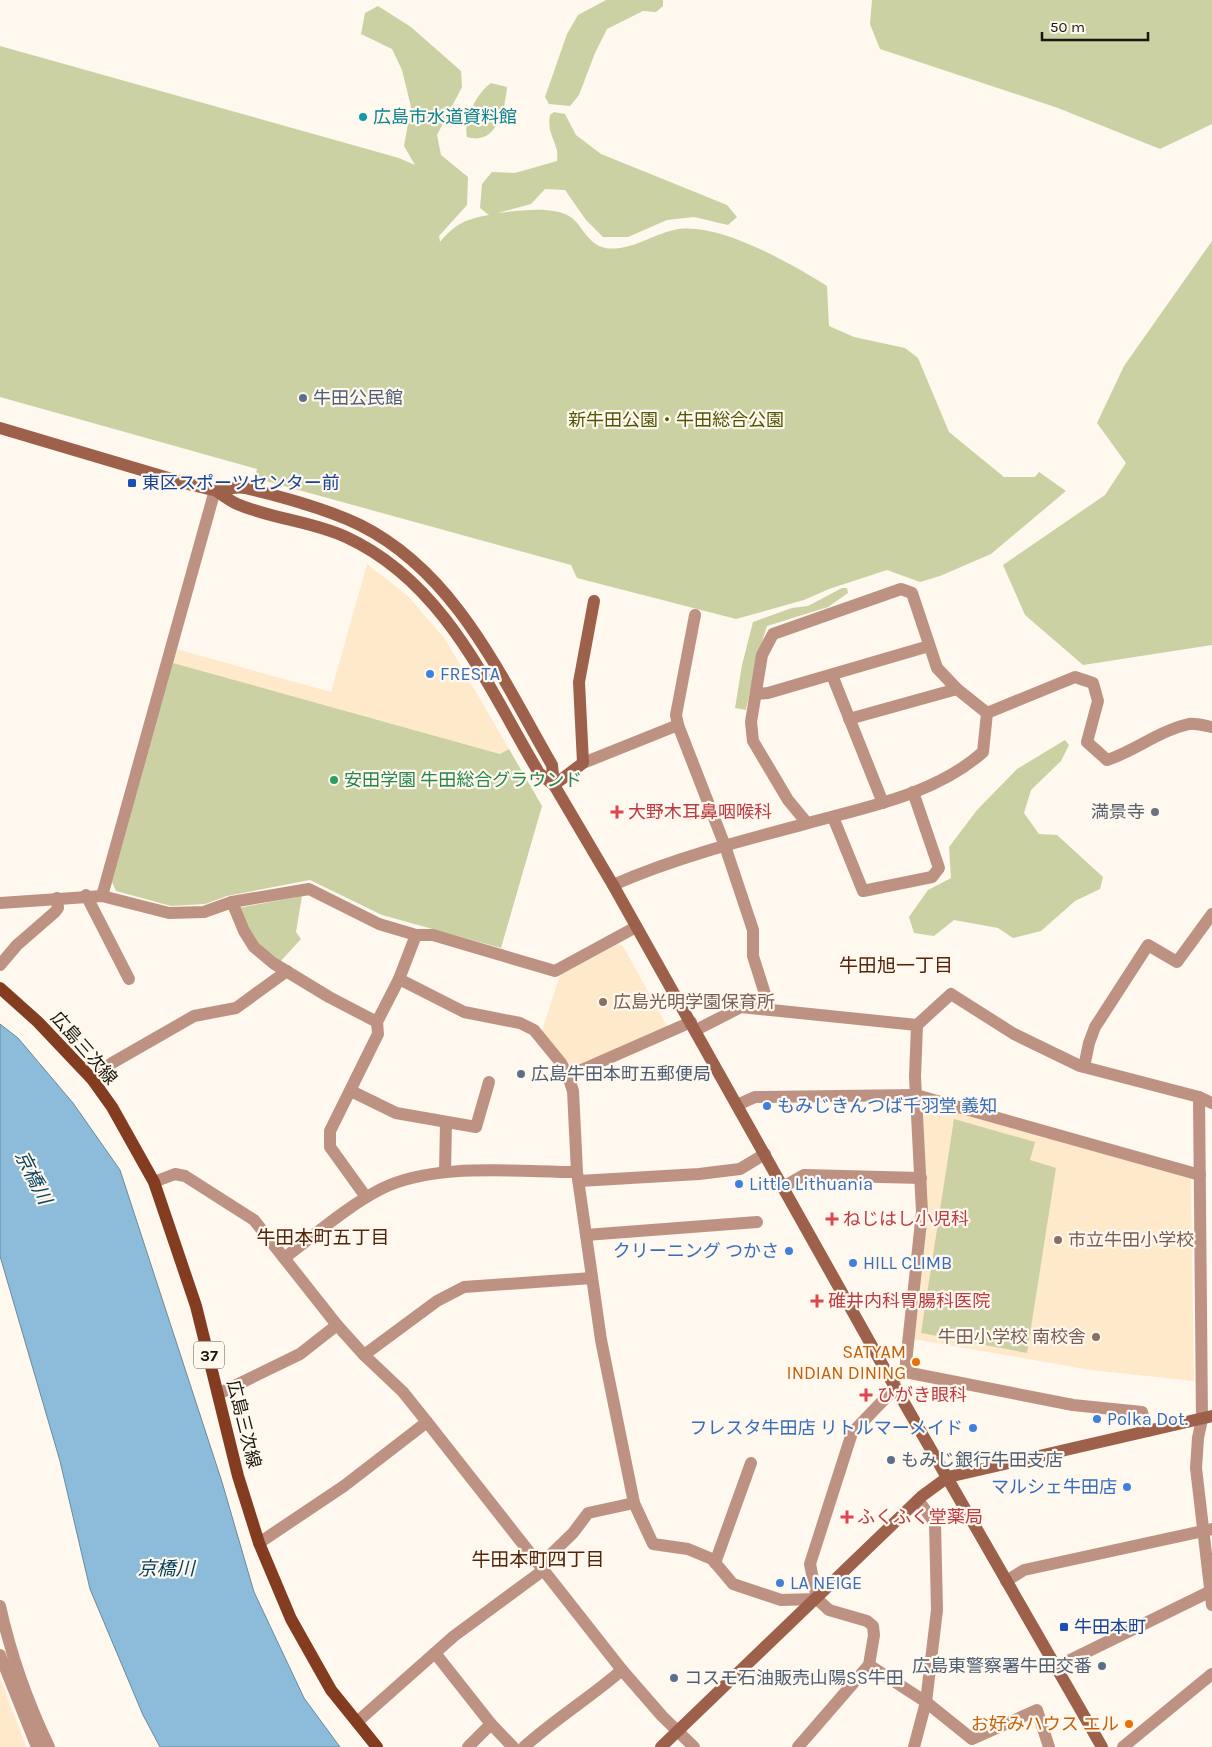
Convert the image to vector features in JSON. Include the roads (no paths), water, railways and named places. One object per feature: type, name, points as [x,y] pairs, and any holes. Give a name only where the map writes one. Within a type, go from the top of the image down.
[{"type":"main road","name":"広島三次線","points":[[0,988],[38,1022],[92,1080],[112,1107],[154,1182],[196,1306],[238,1476],[258,1543],[291,1620],[332,1690],[377,1747]]},
{"type":"street","points":[[0,428],[215,490],[237,504],[316,526],[346,537],[385,559],[408,577],[448,621],[539,773],[554,785],[613,885],[894,1384],[1102,1747]]},
{"type":"street","points":[[102,896],[215,490]]},
{"type":"street","points":[[807,823],[788,800],[753,742],[751,722],[762,655],[773,634],[901,589],[912,593],[928,646],[937,668],[957,689],[987,713]]},
{"type":"street","points":[[584,763],[579,682],[594,601]]},
{"type":"street","points":[[695,615],[676,715],[678,725],[725,846],[753,930],[754,956],[770,1010]]},
{"type":"street","points":[[756,694],[768,693],[928,646]]},
{"type":"street","points":[[832,675],[883,803]]},
{"type":"street","points":[[987,713],[1075,677],[1093,683],[1098,702],[1087,742],[1107,760],[1123,755],[1152,736],[1190,724],[1212,726]]},
{"type":"street","points":[[849,719],[957,689]]},
{"type":"street","points":[[613,885],[644,872],[725,846],[883,803],[964,769],[983,752],[987,713]]},
{"type":"street","points":[[554,785],[584,763],[678,725]]},
{"type":"street","points":[[833,817],[863,891],[932,877],[939,868],[913,792]]},
{"type":"street","points":[[0,903],[86,895],[102,896],[170,913],[204,912],[232,902],[309,889],[379,924],[416,936],[433,935],[555,970],[636,927]]},
{"type":"street","points":[[86,895],[129,978]]},
{"type":"street","points":[[0,965],[17,945],[55,912],[58,908],[57,898]]},
{"type":"street","points":[[232,902],[244,931],[254,947],[287,971],[377,1022]]},
{"type":"street","points":[[1084,1068],[1089,1042],[1095,1027],[1148,945],[1177,962],[1212,914]]},
{"type":"street","points":[[366,1197],[330,1147],[330,1131],[378,1034],[377,1022],[399,979],[416,936]]},
{"type":"street","points":[[92,1080],[112,1063],[194,1016],[236,1008],[287,971]]},
{"type":"street","points":[[399,979],[464,1012],[520,1023],[534,1030],[561,1062],[568,1076],[573,1091],[578,1177],[601,1340],[634,1503],[654,1544],[688,1549],[716,1562],[733,1584],[781,1600],[817,1599]]},
{"type":"street","points":[[798,1747],[869,1665],[874,1635],[873,1626],[867,1621],[828,1610],[817,1599],[810,1564],[852,1433],[905,1372],[922,1212],[916,1095],[917,1025],[950,994],[1014,1034],[1084,1068],[1199,1097],[1212,1103]]},
{"type":"street","points":[[568,1076],[741,1007],[917,1025]]},
{"type":"street","points":[[351,1091],[396,1113],[476,1127],[489,1082]]},
{"type":"street","points":[[737,1105],[755,1097],[916,1095],[1200,1175]]},
{"type":"street","points":[[1199,1097],[1200,1175],[1206,1245],[1207,1418],[1198,1438],[1196,1468],[1207,1531],[1209,1592],[1212,1605]]},
{"type":"street","points":[[446,1122],[446,1172]]},
{"type":"street","points":[[284,1258],[366,1197],[383,1188],[415,1178],[446,1172],[578,1177],[699,1174],[740,1169],[765,1154]]},
{"type":"street","points":[[154,1182],[175,1174],[185,1176],[254,1220],[337,1324],[364,1355],[403,1392],[543,1566],[622,1670],[694,1747]]},
{"type":"street","points":[[783,1187],[804,1175],[921,1178]]},
{"type":"street","points":[[586,1235],[757,1222]]},
{"type":"street","points":[[364,1355],[437,1302],[464,1287],[592,1278]]},
{"type":"street","points":[[218,1394],[269,1371],[300,1354],[337,1324]]},
{"type":"street","points":[[905,1372],[1073,1405],[1142,1412],[1148,1431]]},
{"type":"street","points":[[661,1747],[918,1500],[948,1477],[1207,1418]]},
{"type":"street","points":[[258,1543],[344,1486],[427,1422]]},
{"type":"street","points":[[716,1562],[751,1463]]},
{"type":"street","points":[[914,1747],[926,1702],[938,1610],[934,1523],[918,1500]]},
{"type":"street","points":[[357,1722],[435,1653],[543,1566],[573,1533],[588,1513],[634,1503]]},
{"type":"street","points":[[1006,1581],[1024,1570],[1207,1531]]},
{"type":"street","points":[[1056,1668],[1209,1592]]},
{"type":"street","points":[[0,1606],[9,1646],[26,1698],[49,1747]]},
{"type":"street","points":[[435,1653],[491,1724],[513,1747]]},
{"type":"street","points":[[0,1655],[37,1747]]},
{"type":"street","points":[[869,1665],[926,1702],[972,1739],[1037,1710],[1049,1747]]},
{"type":"street","points":[[524,1747],[568,1710],[592,1696],[622,1670]]},
{"type":"street","points":[[1123,1747],[1212,1674]]},
{"type":"street","points":[[468,1747],[491,1724]]},
{"type":"water","name":"京橋川","points":[[0,1024],[18,1038],[73,1103],[120,1170],[222,1482],[254,1592],[304,1698],[340,1747],[160,1747],[143,1715],[90,1589],[60,1461],[0,1256]]},
{"type":"place","name":"広島市水道資料館","points":[[363,117]]},
{"type":"place","name":"牛田公民館","points":[[303,398]]},
{"type":"place","name":"東区スポーツセンター前","points":[[132,483]]},
{"type":"place","name":"FRESTA","points":[[430,674]]},
{"type":"place","name":"安田学園 牛田総合グラウンド","points":[[334,780]]},
{"type":"place","name":"大野木耳鼻咽喉科","points":[[617,812]]},
{"type":"place","name":"満景寺","points":[[1155,812]]},
{"type":"place","name":"広島光明学園保育所","points":[[603,1002]]},
{"type":"place","name":"広島牛田本町五郵便局","points":[[521,1074]]},
{"type":"place","name":"もみじきんつば千羽堂 義知","points":[[767,1106]]},
{"type":"place","name":"Little Lithuania","points":[[739,1184]]},
{"type":"place","name":"ねじはし小児科","points":[[832,1219]]},
{"type":"place","name":"市立牛田小学校","points":[[1058,1240]]},
{"type":"place","name":"クリーニング つかさ","points":[[789,1251]]},
{"type":"place","name":"HILL CLIMB","points":[[853,1263]]},
{"type":"place","name":"碓井内科胃腸科医院","points":[[817,1301]]},
{"type":"place","name":"牛田小学校 南校舎","points":[[1096,1337]]},
{"type":"place","name":"SATYAM INDIAN DINING","points":[[916,1362]]},
{"type":"place","name":"ひがき眼科","points":[[866,1395]]},
{"type":"place","name":"Polka Dot.","points":[[1097,1419]]},
{"type":"place","name":"フレスタ牛田店 リトルマーメイド","points":[[973,1428]]},
{"type":"place","name":"もみじ銀行牛田支店","points":[[891,1460]]},
{"type":"place","name":"マルシェ牛田店","points":[[1127,1487]]},
{"type":"place","name":"ふくふく堂薬局","points":[[847,1517]]},
{"type":"place","name":"LA NEIGE","points":[[780,1583]]},
{"type":"place","name":"牛田本町","points":[[1064,1627]]},
{"type":"place","name":"広島東警察署牛田交番","points":[[1102,1666]]},
{"type":"place","name":"コスモ石油販売山陽SS牛田","points":[[674,1678]]},
{"type":"place","name":"お好みハウス エル","points":[[1129,1724]]},
{"type":"district","name":"牛田旭一丁目","points":[[896,965]]},
{"type":"district","name":"牛田本町五丁目","points":[[323,1237]]},
{"type":"district","name":"牛田本町四丁目","points":[[538,1559]]},
{"type":"park label","name":"新牛田公園・牛田総合公園","points":[[676,420]]}]
